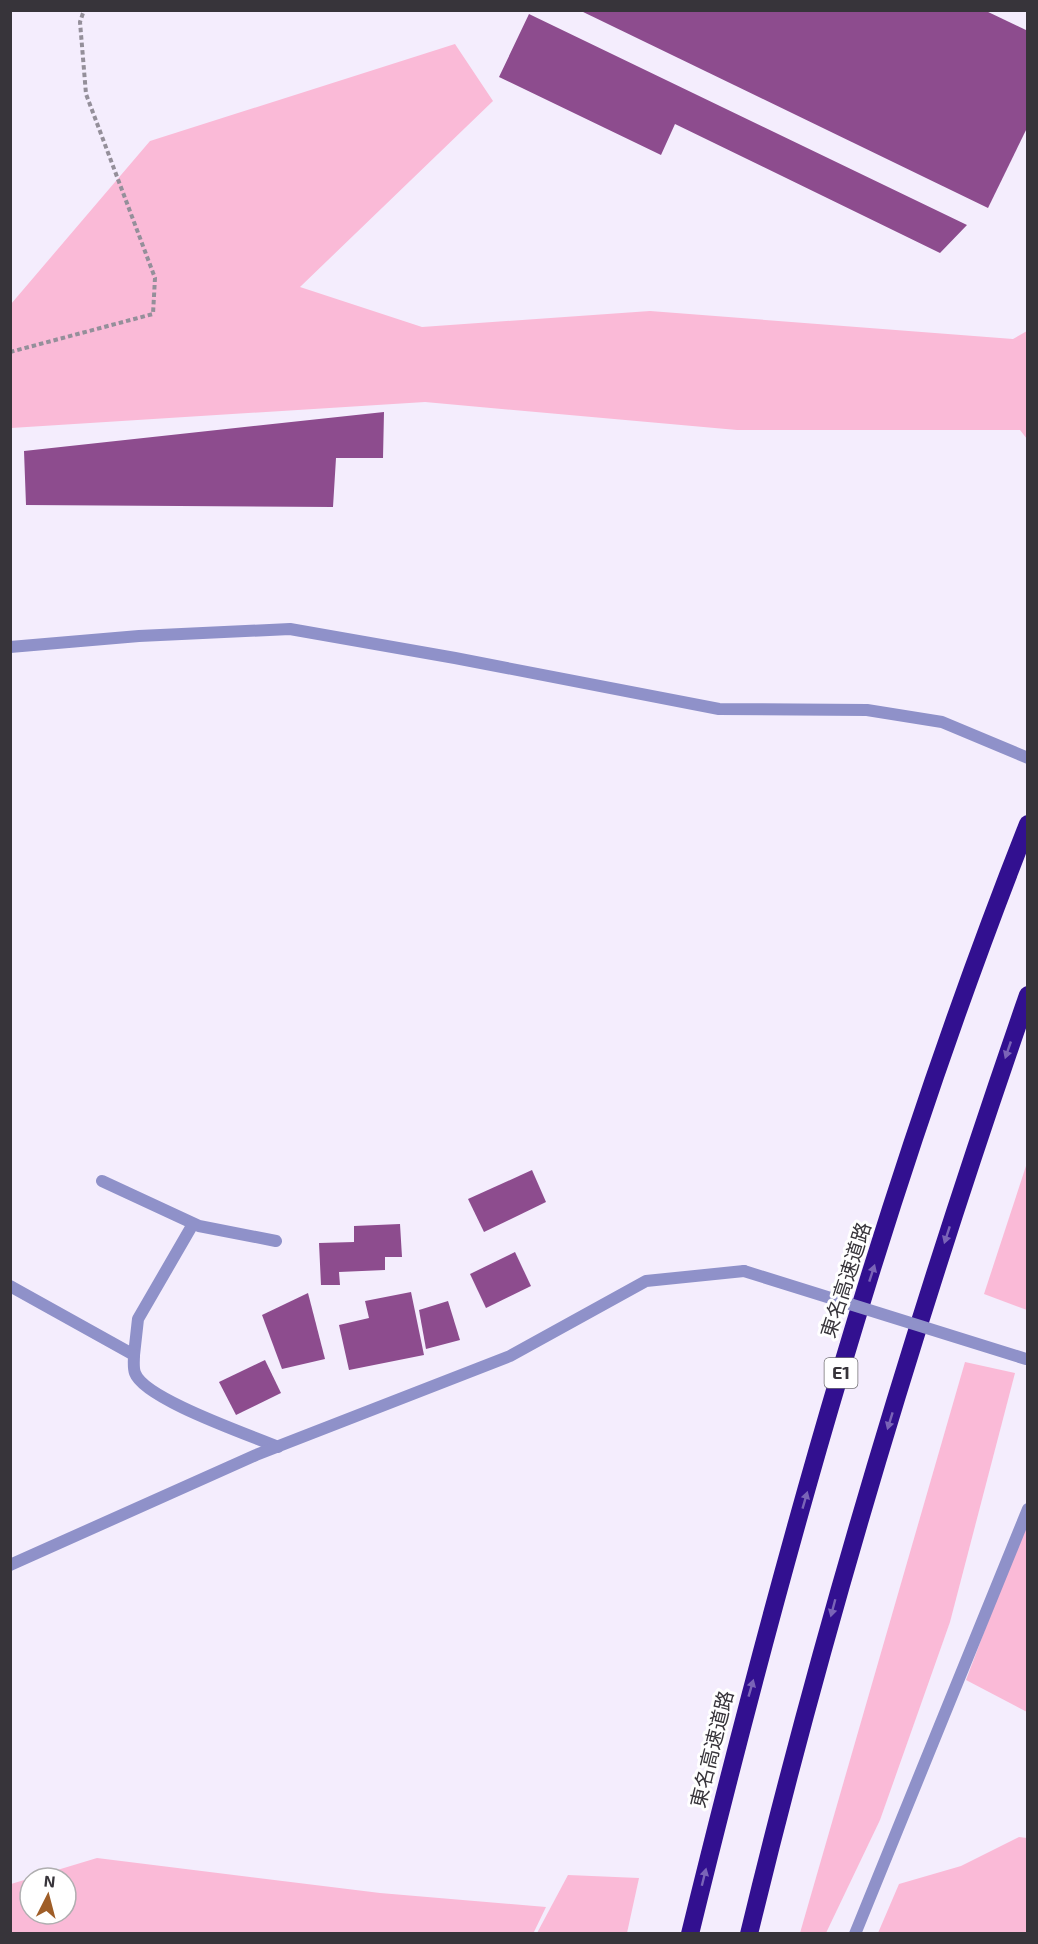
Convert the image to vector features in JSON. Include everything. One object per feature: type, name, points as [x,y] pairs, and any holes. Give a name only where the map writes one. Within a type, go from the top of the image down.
[{"type":"highway","name":"東名高速道路","points":[[690,1934],[746,1705],[855,1324],[977,951],[1028,824]]},
{"type":"highway","points":[[749,1934],[791,1759],[843,1573],[943,1248],[1028,994]]},
{"type":"street","points":[[10,647],[290,629],[455,658],[719,710],[867,710],[942,723],[1028,758]]},
{"type":"street","points":[[102,1180],[193,1224],[276,1241]]},
{"type":"street","points":[[193,1224],[138,1319],[134,1355],[135,1374],[149,1390],[175,1404],[278,1447]]},
{"type":"street","points":[[10,1565],[278,1447],[510,1356],[646,1281],[744,1271],[1027,1359]]},
{"type":"street","points":[[10,1286],[134,1355]]},
{"type":"street","points":[[855,1934],[1028,1509]]},
{"type":"path","points":[[10,352],[153,314],[155,278],[86,94],[80,22],[84,10]]},
{"type":"shaded area","points":[[455,44],[493,101],[300,287],[422,327],[650,311],[1013,339],[1027,331],[1027,439],[1020,430],[737,430],[425,402],[11,428],[11,304],[150,141]]},
{"type":"shaded area","points":[[1027,1163],[1027,1310],[984,1294]]},
{"type":"shaded area","points":[[965,1362],[1015,1373],[950,1622],[880,1820],[826,1933],[800,1933]]},
{"type":"shaded area","points":[[1027,1518],[1027,1712],[966,1680]]},
{"type":"shaded area","points":[[1019,1837],[1027,1838],[1027,1933],[878,1933],[899,1884],[961,1866]]},
{"type":"shaded area","points":[[97,1858],[380,1893],[546,1907],[533,1934],[11,1933],[11,1884],[18,1882],[18,1926],[78,1926],[78,1866],[71,1866]]},
{"type":"shaded area","points":[[568,1875],[639,1878],[627,1933],[537,1933]]},
{"type":"building","points":[[579,10],[984,10],[1028,31],[1028,126],[988,208]]},
{"type":"building","points":[[529,14],[967,225],[940,253],[675,124],[661,155],[499,77]]},
{"type":"building","points":[[384,412],[383,458],[336,458],[333,507],[26,505],[24,451]]},
{"type":"building","points":[[532,1170],[546,1202],[484,1232],[468,1199]]},
{"type":"building","points":[[400,1224],[402,1257],[385,1257],[385,1270],[339,1272],[340,1285],[321,1285],[319,1243],[354,1242],[354,1226]]},
{"type":"building","points":[[515,1252],[531,1286],[486,1308],[470,1274]]},
{"type":"building","points":[[411,1292],[424,1355],[349,1370],[339,1325],[369,1318],[365,1301]]},
{"type":"building","points":[[308,1293],[325,1359],[282,1369],[262,1315]]},
{"type":"building","points":[[448,1301],[460,1340],[426,1349],[419,1310]]},
{"type":"building","points":[[265,1360],[281,1393],[236,1415],[219,1382]]}]
